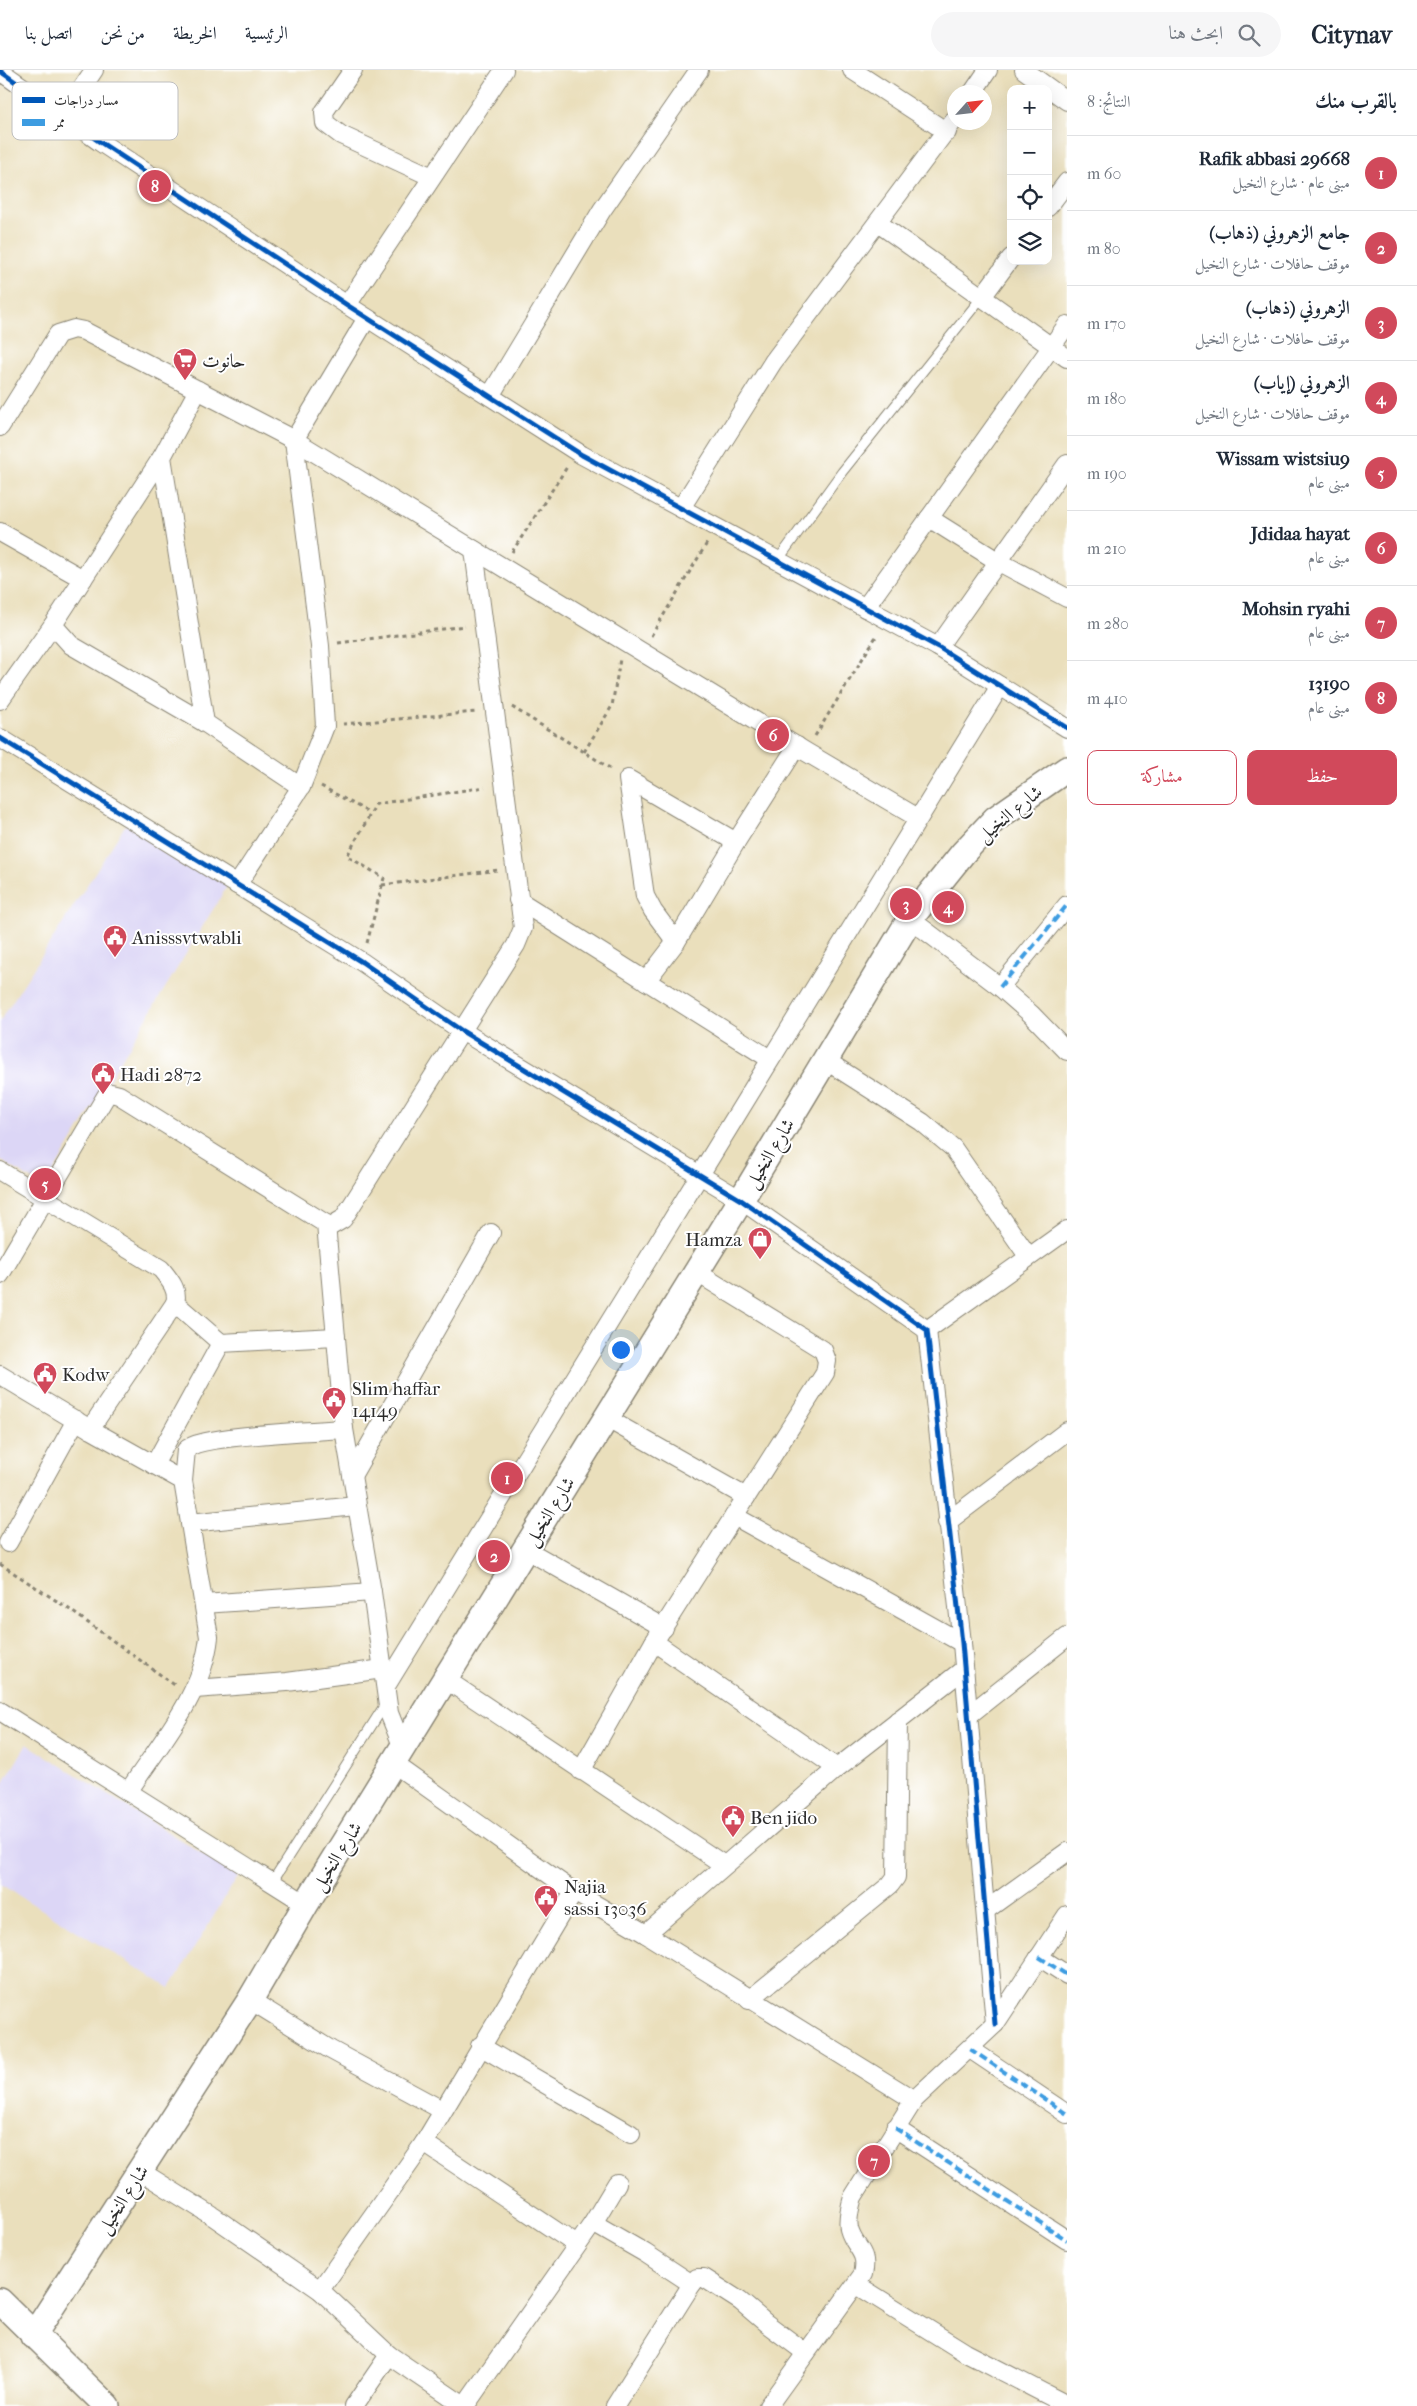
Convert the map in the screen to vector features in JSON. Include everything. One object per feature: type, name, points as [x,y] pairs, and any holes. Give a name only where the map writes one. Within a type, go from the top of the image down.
[{"type":"main road","name":"شارع النخيل","points":[[33,2336],[250,2000],[306,1904],[741,1200],[910,919],[962,853],[995,819],[1067,770]]},
{"type":"main road","points":[[0,2302],[96,2402]]},
{"type":"street","points":[[86,82],[94,70]]},
{"type":"street","points":[[352,70],[324,112],[325,123],[341,134],[432,177]]},
{"type":"street","points":[[347,305],[504,70]]},
{"type":"street","points":[[490,396],[602,210],[699,70]]},
{"type":"street","points":[[852,70],[947,124]]},
{"type":"street","points":[[978,85],[988,70]]},
{"type":"street","points":[[1024,70],[1067,101]]},
{"type":"street","points":[[0,71],[15,82]]},
{"type":"street","points":[[681,508],[772,362],[948,130]]},
{"type":"street","points":[[99,140],[347,305],[576,451],[938,647],[1067,728]]},
{"type":"street","points":[[1052,202],[1067,182]]},
{"type":"street","points":[[878,223],[1067,358]]},
{"type":"street","points":[[982,297],[1007,263]]},
{"type":"street","points":[[236,885],[303,782],[325,726],[320,646],[294,440],[367,318]]},
{"type":"street","points":[[866,608],[1067,325]]},
{"type":"street","points":[[0,427],[58,334],[74,329],[84,331],[294,440],[801,749],[918,818]]},
{"type":"street","points":[[0,700],[53,625],[162,457],[198,390]]},
{"type":"street","points":[[162,457],[205,723]]},
{"type":"street","points":[[938,647],[1067,464]]},
{"type":"street","points":[[929,518],[998,562],[1067,598]]},
{"type":"street","points":[[0,532],[83,579]]},
{"type":"street","points":[[0,1275],[106,1096],[114,1092],[326,1224],[331,1226],[343,1219],[521,936],[523,928],[474,550]]},
{"type":"street","points":[[53,625],[71,645],[303,782]]},
{"type":"street","points":[[385,1685],[1000,686]]},
{"type":"street","points":[[0,738],[362,962],[462,1031],[741,1200],[927,1330],[947,1522],[962,1642],[995,2024]]},
{"type":"street","points":[[646,981],[676,942],[736,842],[801,749]]},
{"type":"street","points":[[628,779],[736,842]]},
{"type":"street","points":[[628,779],[645,896],[648,905],[676,942]]},
{"type":"street","points":[[518,900],[770,1059]]},
{"type":"street","points":[[1000,987],[1067,905]]},
{"type":"street","points":[[910,919],[1000,987],[1031,1014],[1067,1051]]},
{"type":"street","points":[[825,1060],[922,1122],[953,1148],[1028,1256]]},
{"type":"street","points":[[0,1170],[161,1269],[174,1287],[177,1296],[175,1303],[83,1425],[8,1543]]},
{"type":"street","points":[[326,1224],[344,1429],[372,1592],[389,1713],[398,1755],[574,1892],[646,1934],[914,2100]]},
{"type":"street","points":[[927,1330],[1028,1256],[1067,1230]]},
{"type":"street","points":[[353,1474],[491,1233]]},
{"type":"street","points":[[581,1771],[659,1635],[825,1373],[826,1355],[814,1344],[696,1272]]},
{"type":"street","points":[[175,1303],[221,1343],[336,1337]]},
{"type":"street","points":[[154,1464],[221,1343]]},
{"type":"street","points":[[0,1374],[83,1425],[183,1481]]},
{"type":"street","points":[[606,1418],[746,1497]]},
{"type":"street","points":[[128,1792],[193,1693],[206,1658],[209,1636],[183,1481],[186,1450],[195,1444],[243,1437],[344,1429]]},
{"type":"street","points":[[947,1522],[1067,1431]]},
{"type":"street","points":[[190,1523],[356,1506]]},
{"type":"street","points":[[734,1516],[962,1642]]},
{"type":"street","points":[[526,1549],[659,1635],[838,1768]]},
{"type":"street","points":[[204,1604],[372,1592]]},
{"type":"street","points":[[969,1715],[1067,1637]]},
{"type":"street","points":[[646,1934],[838,1768],[964,1669]]},
{"type":"street","points":[[445,1679],[724,1865]]},
{"type":"street","points":[[193,1693],[287,1682],[385,1685]]},
{"type":"street","points":[[0,1711],[306,1904]]},
{"type":"street","points":[[750,2000],[890,1885],[896,1877],[898,1720]]},
{"type":"street","points":[[986,1910],[1067,1852]]},
{"type":"street","points":[[320,2290],[424,2143],[480,2046],[574,1892]]},
{"type":"street","points":[[768,2406],[857,2285],[865,2265],[861,2248],[850,2229],[849,2208],[853,2197],[895,2128],[914,2100],[995,2024],[1067,1915]]},
{"type":"street","points":[[1039,1957],[1067,1975]]},
{"type":"street","points":[[250,2000],[331,2050],[442,2110]]},
{"type":"street","points":[[480,2046],[632,2134]]},
{"type":"street","points":[[970,2049],[1067,2114]]},
{"type":"street","points":[[895,2128],[1067,2240]]},
{"type":"street","points":[[424,2143],[577,2245]]},
{"type":"street","points":[[140,2171],[214,2217],[320,2290],[390,2354],[464,2406],[593,2223],[617,2183]]},
{"type":"street","points":[[593,2223],[645,2253],[692,2284]]},
{"type":"street","points":[[615,2406],[697,2278],[704,2278],[740,2301],[806,2353]]},
{"type":"street","points":[[857,2285],[966,2353],[1067,2405]]},
{"type":"street","points":[[354,2406],[390,2354]]},
{"type":"lane","points":[[778,560],[820,501],[982,297]]},
{"type":"lane","points":[[272,1882],[385,1685]]},
{"type":"path","points":[[503,568],[576,451]]},
{"type":"path","points":[[642,652],[716,527]]},
{"type":"path","points":[[801,749],[886,619]]},
{"type":"path","points":[[320,646],[484,624]]},
{"type":"path","points":[[584,752],[612,706],[623,641]]},
{"type":"path","points":[[325,726],[493,702],[584,752],[628,779]]},
{"type":"path","points":[[303,782],[370,814]]},
{"type":"path","points":[[362,962],[384,878],[347,856],[376,804],[503,784]]},
{"type":"path","points":[[382,885],[514,868]]},
{"type":"path","points":[[0,1564],[193,1693]]},
{"type":"shaded area","points":[[128,821],[229,883],[44,1187],[0,1160],[0,1021]]},
{"type":"shaded area","points":[[27,1744],[238,1876],[170,1988],[0,1884],[0,1789]]},
{"type":"marked path","points":[[1000,987],[1067,905]]},
{"type":"marked path","points":[[1039,1957],[1067,1975]]},
{"type":"marked path","points":[[970,2049],[1067,2114]]},
{"type":"marked path","points":[[895,2128],[1067,2240]]},
{"type":"cycle path","points":[[0,71],[15,82]]},
{"type":"cycle path","points":[[97,140],[347,305],[582,455],[938,647],[1067,728]]},
{"type":"cycle path","points":[[0,738],[362,962],[462,1031],[741,1200],[927,1330],[962,1643],[995,2024]]},
{"type":"place","name":"13190","points":[[155,186]]},
{"type":"place","name":"حانوت","points":[[185,381]]},
{"type":"place","name":"Jdidaa hayat","points":[[773,735]]},
{"type":"place","name":"الزهروني (ذهاب)","points":[[906,904]]},
{"type":"place","name":"الزهروني (إياب)","points":[[948,907]]},
{"type":"place","name":"Anisssvtwabli","points":[[115,958]]},
{"type":"place","name":"Hadi 2872","points":[[103,1095]]},
{"type":"place","name":"Wissam wistsiu9","points":[[45,1184]]},
{"type":"place","name":"Hamza","points":[[760,1260]]},
{"type":"place","name":"Kodw","points":[[45,1395]]},
{"type":"place","name":"Slim haffar 14149","points":[[334,1420]]},
{"type":"place","name":"Rafik abbasi 29668","points":[[507,1478]]},
{"type":"place","name":"جامع الزهروني (ذهاب)","points":[[494,1556]]},
{"type":"place","name":"Ben jido","points":[[733,1838]]},
{"type":"place","name":"Najia sassi 13036","points":[[546,1918]]},
{"type":"place","name":"Mohsin ryahi","points":[[874,2161]]}]
